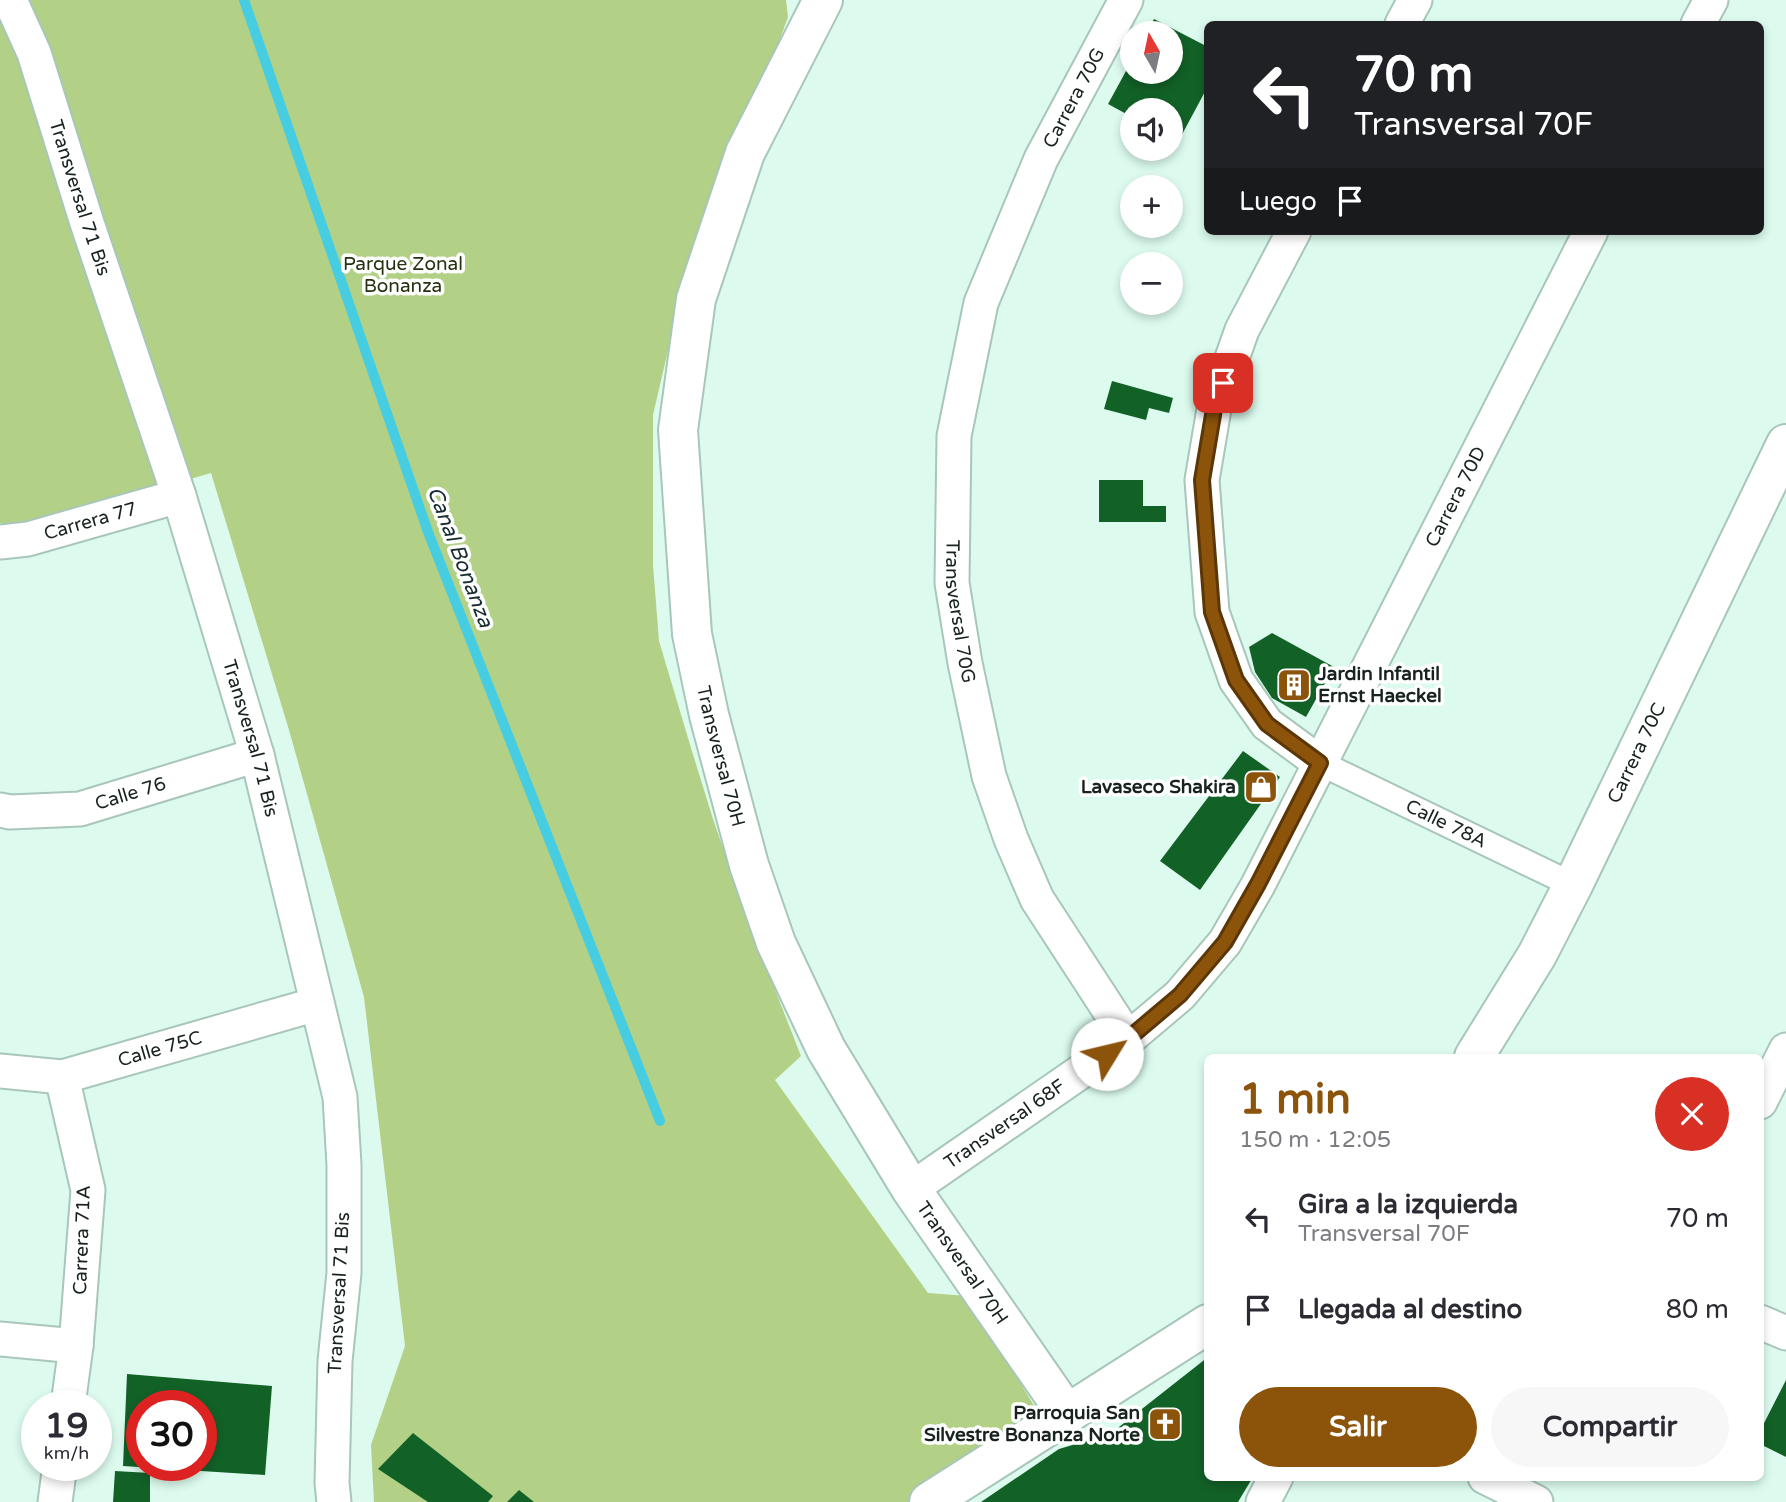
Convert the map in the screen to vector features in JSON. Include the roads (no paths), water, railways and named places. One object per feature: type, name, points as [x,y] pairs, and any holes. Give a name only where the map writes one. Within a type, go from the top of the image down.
[{"type":"street","name":"Transversal 71 Bis","points":[[10,0],[34,52],[87,223],[179,496],[257,755],[340,1097],[344,1165],[344,1273],[335,1361],[332,1483],[334,1502]]},
{"type":"street","name":"Transversal 70H","points":[[823,0],[803,17],[745,153],[695,299],[678,430],[692,634],[709,715],[749,865],[776,943],[826,1049],[911,1189],[1067,1415]]},
{"type":"street","name":"Carrera 70G","points":[[1041,159],[1126,0]]},
{"type":"street","points":[[1404,21],[1415,0]]},
{"type":"street","points":[[1700,21],[1711,0]]},
{"type":"street","name":"Transversal 70G","points":[[1041,159],[981,303],[954,436],[952,583],[965,663],[989,776],[1012,839],[1037,899],[1128,1039]]},
{"type":"street","points":[[1292,235],[1242,330],[1214,409],[1202,480],[1212,612],[1236,680],[1267,724],[1320,763]]},
{"type":"street","name":"Carrera 70D","points":[[1320,763],[1589,235]]},
{"type":"street","name":"Carrera 70C","points":[[1476,1054],[1537,955],[1573,885],[1786,444]]},
{"type":"street","name":"Carrera 77","points":[[0,542],[28,539],[179,496]]},
{"type":"street","name":"Calle 76","points":[[0,810],[10,812],[80,808],[257,755]]},
{"type":"street","name":"Transversal 68F","points":[[911,1189],[1128,1039],[1180,995],[1225,942],[1320,763]]},
{"type":"street","name":"Calle 78A","points":[[1320,763],[1573,885]]},
{"type":"street","name":"Calle 75C","points":[[0,1071],[62,1077],[317,1004]]},
{"type":"street","points":[[1764,1094],[1786,1050]]},
{"type":"street","name":"Carrera 71A","points":[[62,1077],[88,1190],[70,1390]]},
{"type":"street","points":[[1764,1324],[1786,1334]]},
{"type":"street","points":[[929,1502],[1204,1327]]},
{"type":"street","points":[[0,1339],[76,1346]]},
{"type":"street","points":[[55,1502],[58,1481]]},
{"type":"street","points":[[1263,1502],[1274,1481]]},
{"type":"street","points":[[1493,1481],[1536,1502]]},
{"type":"waterway","name":"Canal Bonanza","points":[[244,0],[428,532],[660,1121]]},
{"type":"place","name":"Jardin Infantil Ernst Haeckel","points":[[1294,685]]},
{"type":"place","name":"Lavaseco Shakira","points":[[1261,787]]},
{"type":"place","name":"Parroquia San Silvestre Bonanza Norte","points":[[1165,1424]]},
{"type":"park label","name":"Parque Zonal Bonanza","points":[[403,275]]}]
